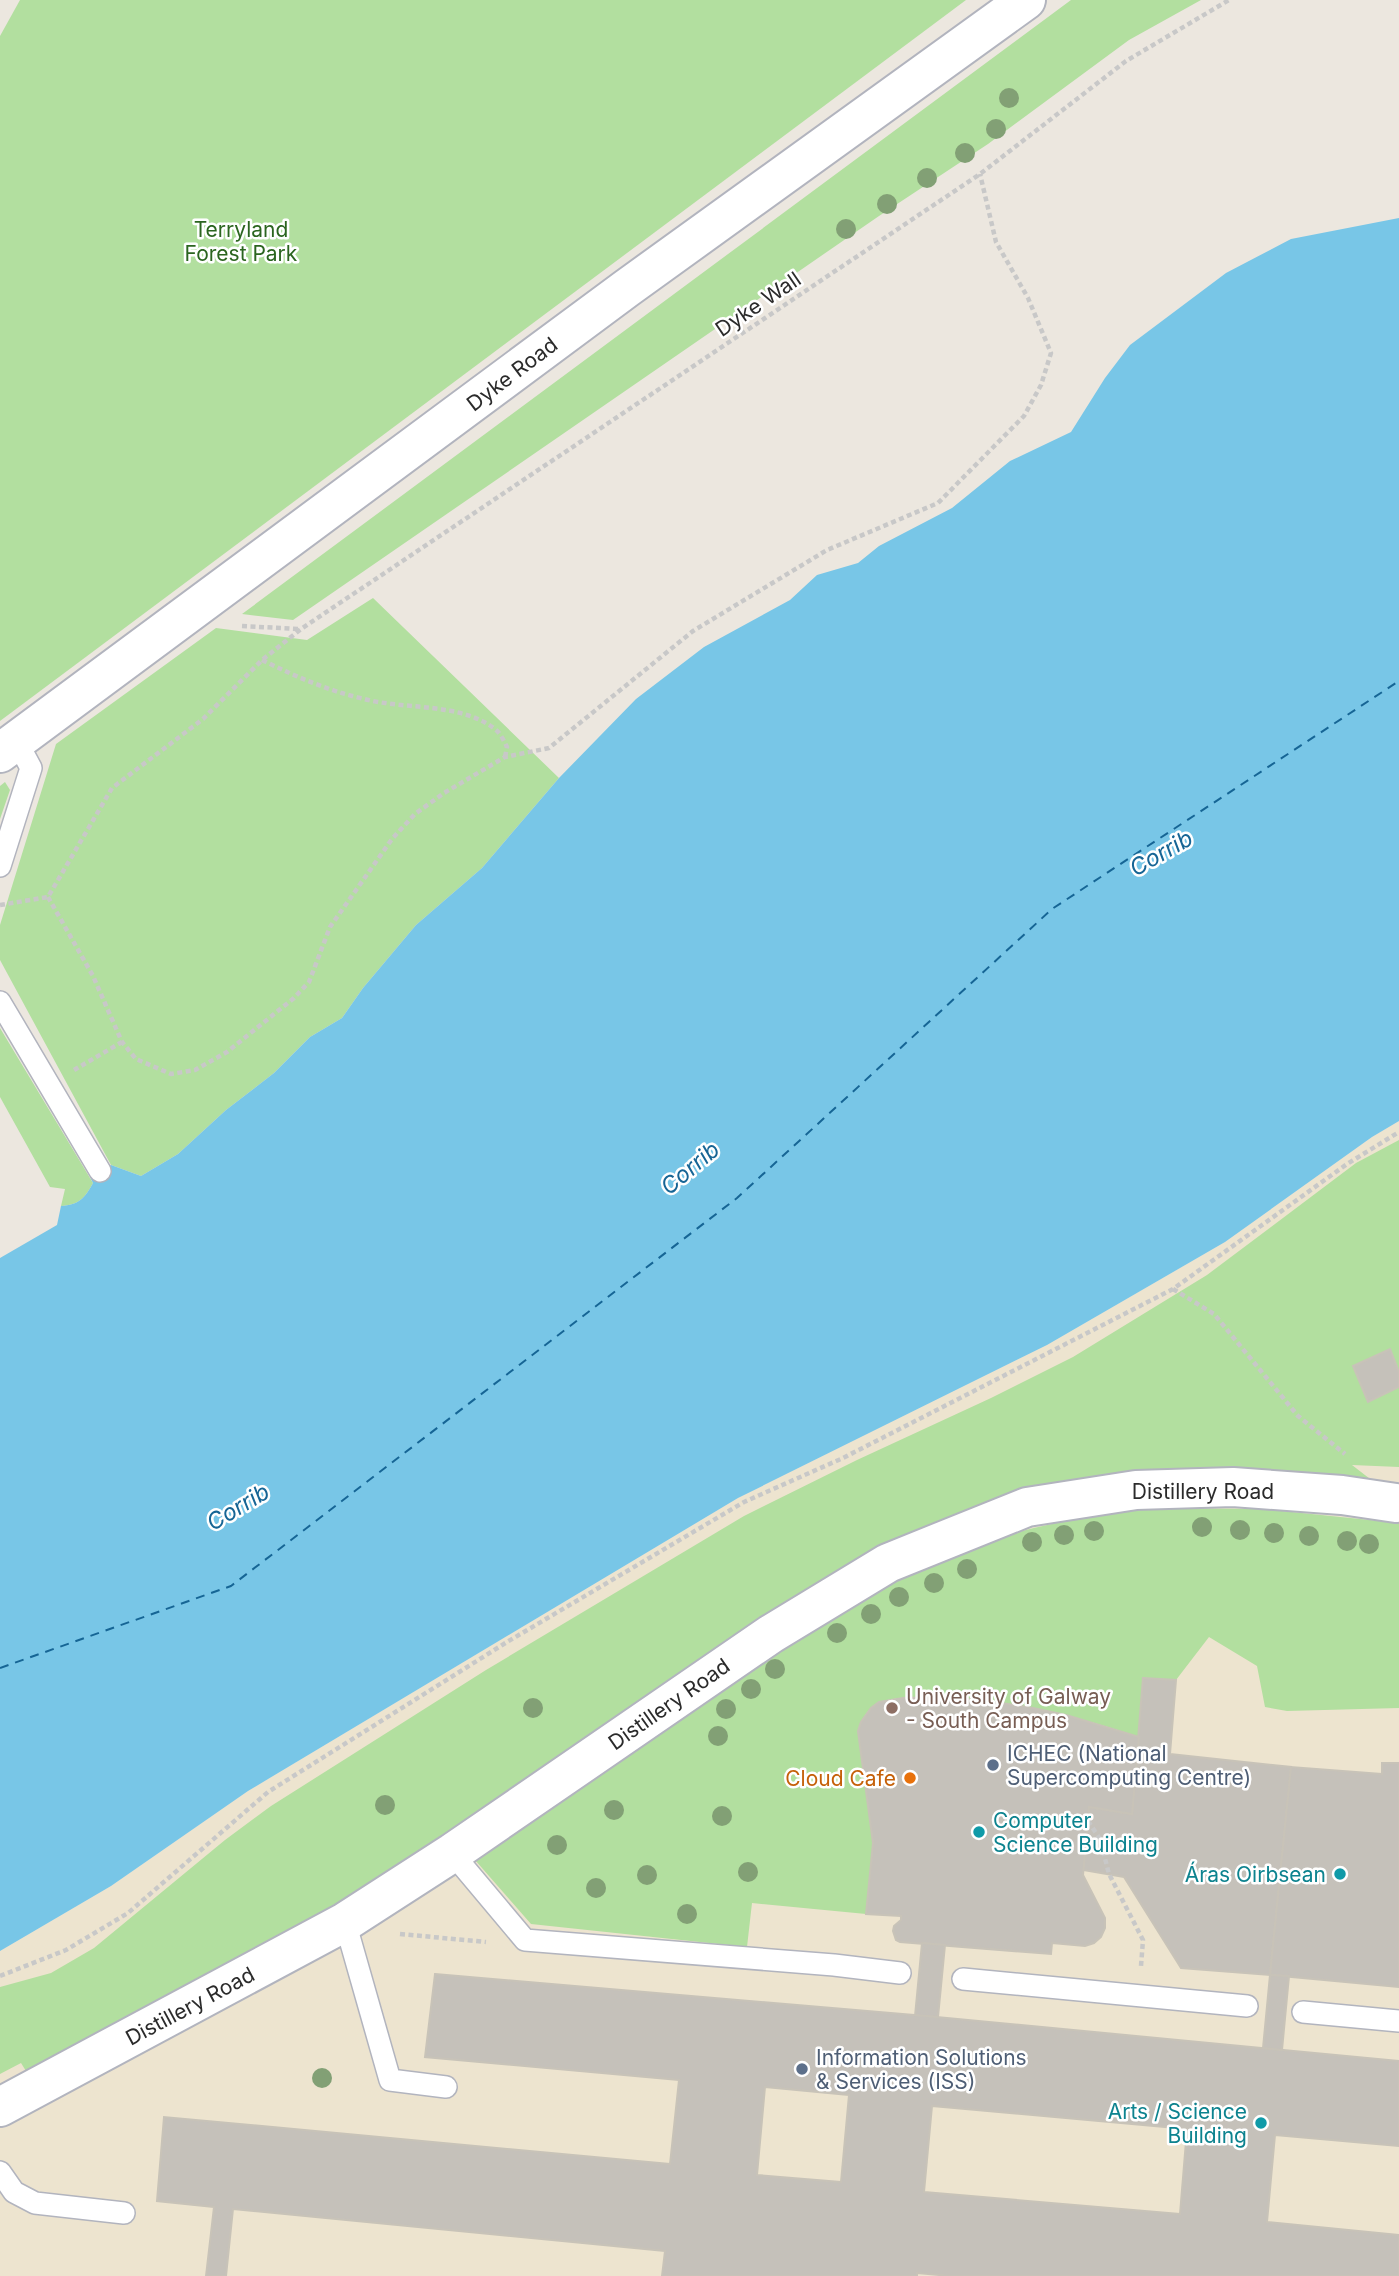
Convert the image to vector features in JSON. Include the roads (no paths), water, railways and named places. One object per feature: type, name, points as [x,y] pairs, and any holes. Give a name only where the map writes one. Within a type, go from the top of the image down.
[{"type":"street","name":"Dyke Road","points":[[8,746],[627,288],[1026,0]]},
{"type":"street","name":"Distillery Road","points":[[0,2107],[345,1922],[452,1853],[771,1634],[888,1563],[1027,1507],[1136,1490],[1233,1487],[1342,1495],[1398,1503]]},
{"type":"lane","points":[[0,866],[31,768],[8,746]]},
{"type":"lane","points":[[0,1002],[100,1171]]},
{"type":"lane","points":[[452,1853],[525,1940],[834,1965],[901,1973]]},
{"type":"lane","points":[[345,1922],[390,2080],[446,2087]]},
{"type":"lane","points":[[963,1979],[1247,2006]]},
{"type":"lane","points":[[1303,2012],[1399,2021]]},
{"type":"lane","points":[[0,2172],[14,2192],[35,2203],[124,2213]]},
{"type":"water","name":"Corrib","points":[[1399,218],[1399,1121],[1372,1137],[1225,1242],[1047,1345],[738,1498],[248,1791],[111,1886],[0,1951],[0,1258],[57,1225],[61,1206],[72,1204],[84,1197],[93,1183],[90,1177],[111,1165],[141,1176],[178,1154],[226,1110],[274,1073],[310,1037],[342,1018],[363,988],[416,925],[482,868],[559,778],[636,699],[704,647],[790,600],[817,575],[858,563],[879,546],[952,508],[1010,461],[1071,432],[1105,378],[1130,345],[1226,273],[1291,239]]},
{"type":"place","name":"University of Galway - South Campus","points":[[892,1708]]},
{"type":"place","name":"ICHEC (National Supercomputing Centre)","points":[[993,1765]]},
{"type":"place","name":"Cloud Cafe","points":[[910,1778]]},
{"type":"place","name":"Computer Science Building","points":[[979,1832]]},
{"type":"place","name":"Áras Oirbsean","points":[[1340,1874]]},
{"type":"place","name":"Information Solutions & Services (ISS)","points":[[802,2069]]},
{"type":"place","name":"Arts / Science Building","points":[[1261,2123]]},
{"type":"park label","name":"Terryland Forest Park","points":[[241,241]]}]
